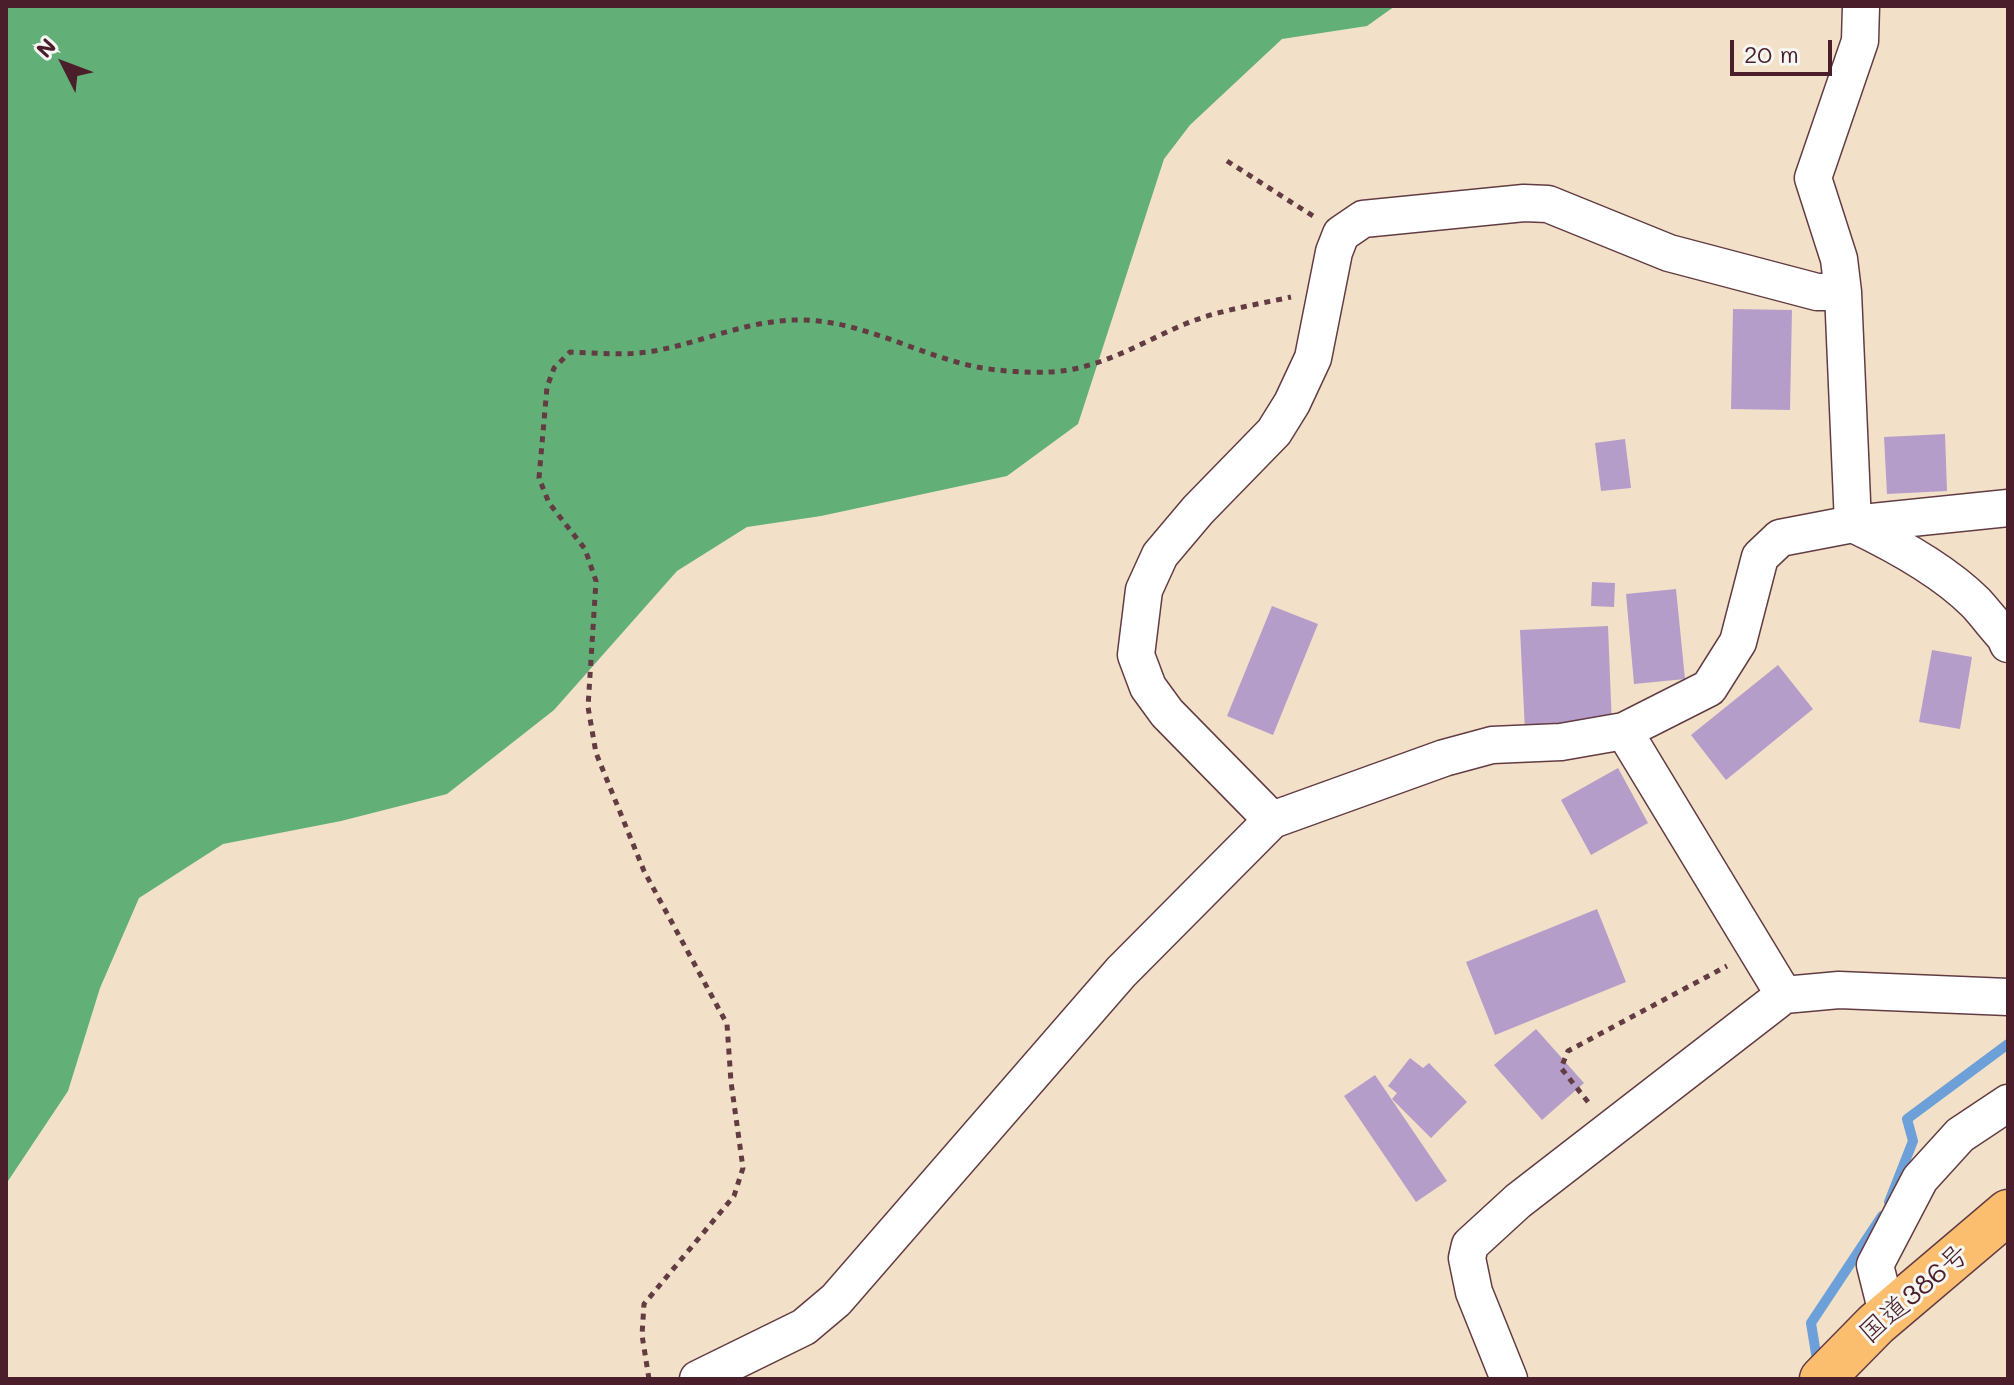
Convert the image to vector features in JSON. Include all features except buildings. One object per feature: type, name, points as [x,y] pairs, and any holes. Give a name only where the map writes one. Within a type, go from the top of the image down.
[{"type":"highway","name":"国道386号","points":[[1822,1379],[1887,1313],[2008,1212]]},
{"type":"street","points":[[1853,524],[1843,292],[1839,259],[1813,178],[1860,41],[1861,6]]},
{"type":"street","points":[[1272,820],[1167,713],[1148,687],[1136,655],[1144,590],[1160,555],[1198,510],[1274,432],[1292,403],[1313,358],[1341,234],[1363,219],[1524,203],[1548,204],[1669,253],[1817,292],[1843,292]]},
{"type":"street","points":[[698,1379],[804,1327],[836,1300],[1121,972],[1272,820],[1444,758],[1492,745],[1561,742],[1624,731],[1709,688],[1738,642],[1760,557],[1780,538],[1853,524],[2008,508]]},
{"type":"street","points":[[1853,524],[1887,540],[1974,601],[2008,644]]},
{"type":"street","points":[[1624,731],[1784,995]]},
{"type":"street","points":[[1509,1379],[1474,1292],[1467,1258],[1470,1245],[1518,1201],[1784,995],[1839,990],[2008,997]]},
{"type":"street","points":[[1887,1313],[1875,1265],[1920,1179],[1960,1135],[2008,1103]]},
{"type":"path","points":[[1227,161],[1341,234]]},
{"type":"path","points":[[649,1379],[642,1335],[644,1304],[734,1196],[743,1168],[731,1082],[727,1024],[644,871],[596,753],[588,707],[596,581],[585,549],[549,503],[539,478],[547,387],[554,368],[570,352],[627,355],[768,321],[804,320],[842,325],[977,367],[1058,371],[1081,369],[1186,324],[1218,313],[1301,295],[1328,282]]},
{"type":"path","points":[[1610,1132],[1561,1068],[1568,1051],[1757,950]]},
{"type":"green space","points":[[6,6],[1395,6],[1367,26],[1282,39],[1190,125],[1164,159],[1078,424],[1007,476],[821,516],[747,527],[677,571],[554,710],[447,794],[341,821],[223,844],[139,898],[100,988],[68,1091],[6,1184]]},
{"type":"waterway","points":[[1889,1202],[1913,1141],[1907,1119],[2008,1044]]},
{"type":"waterway","points":[[1818,1366],[1811,1323],[1882,1216]]}]
